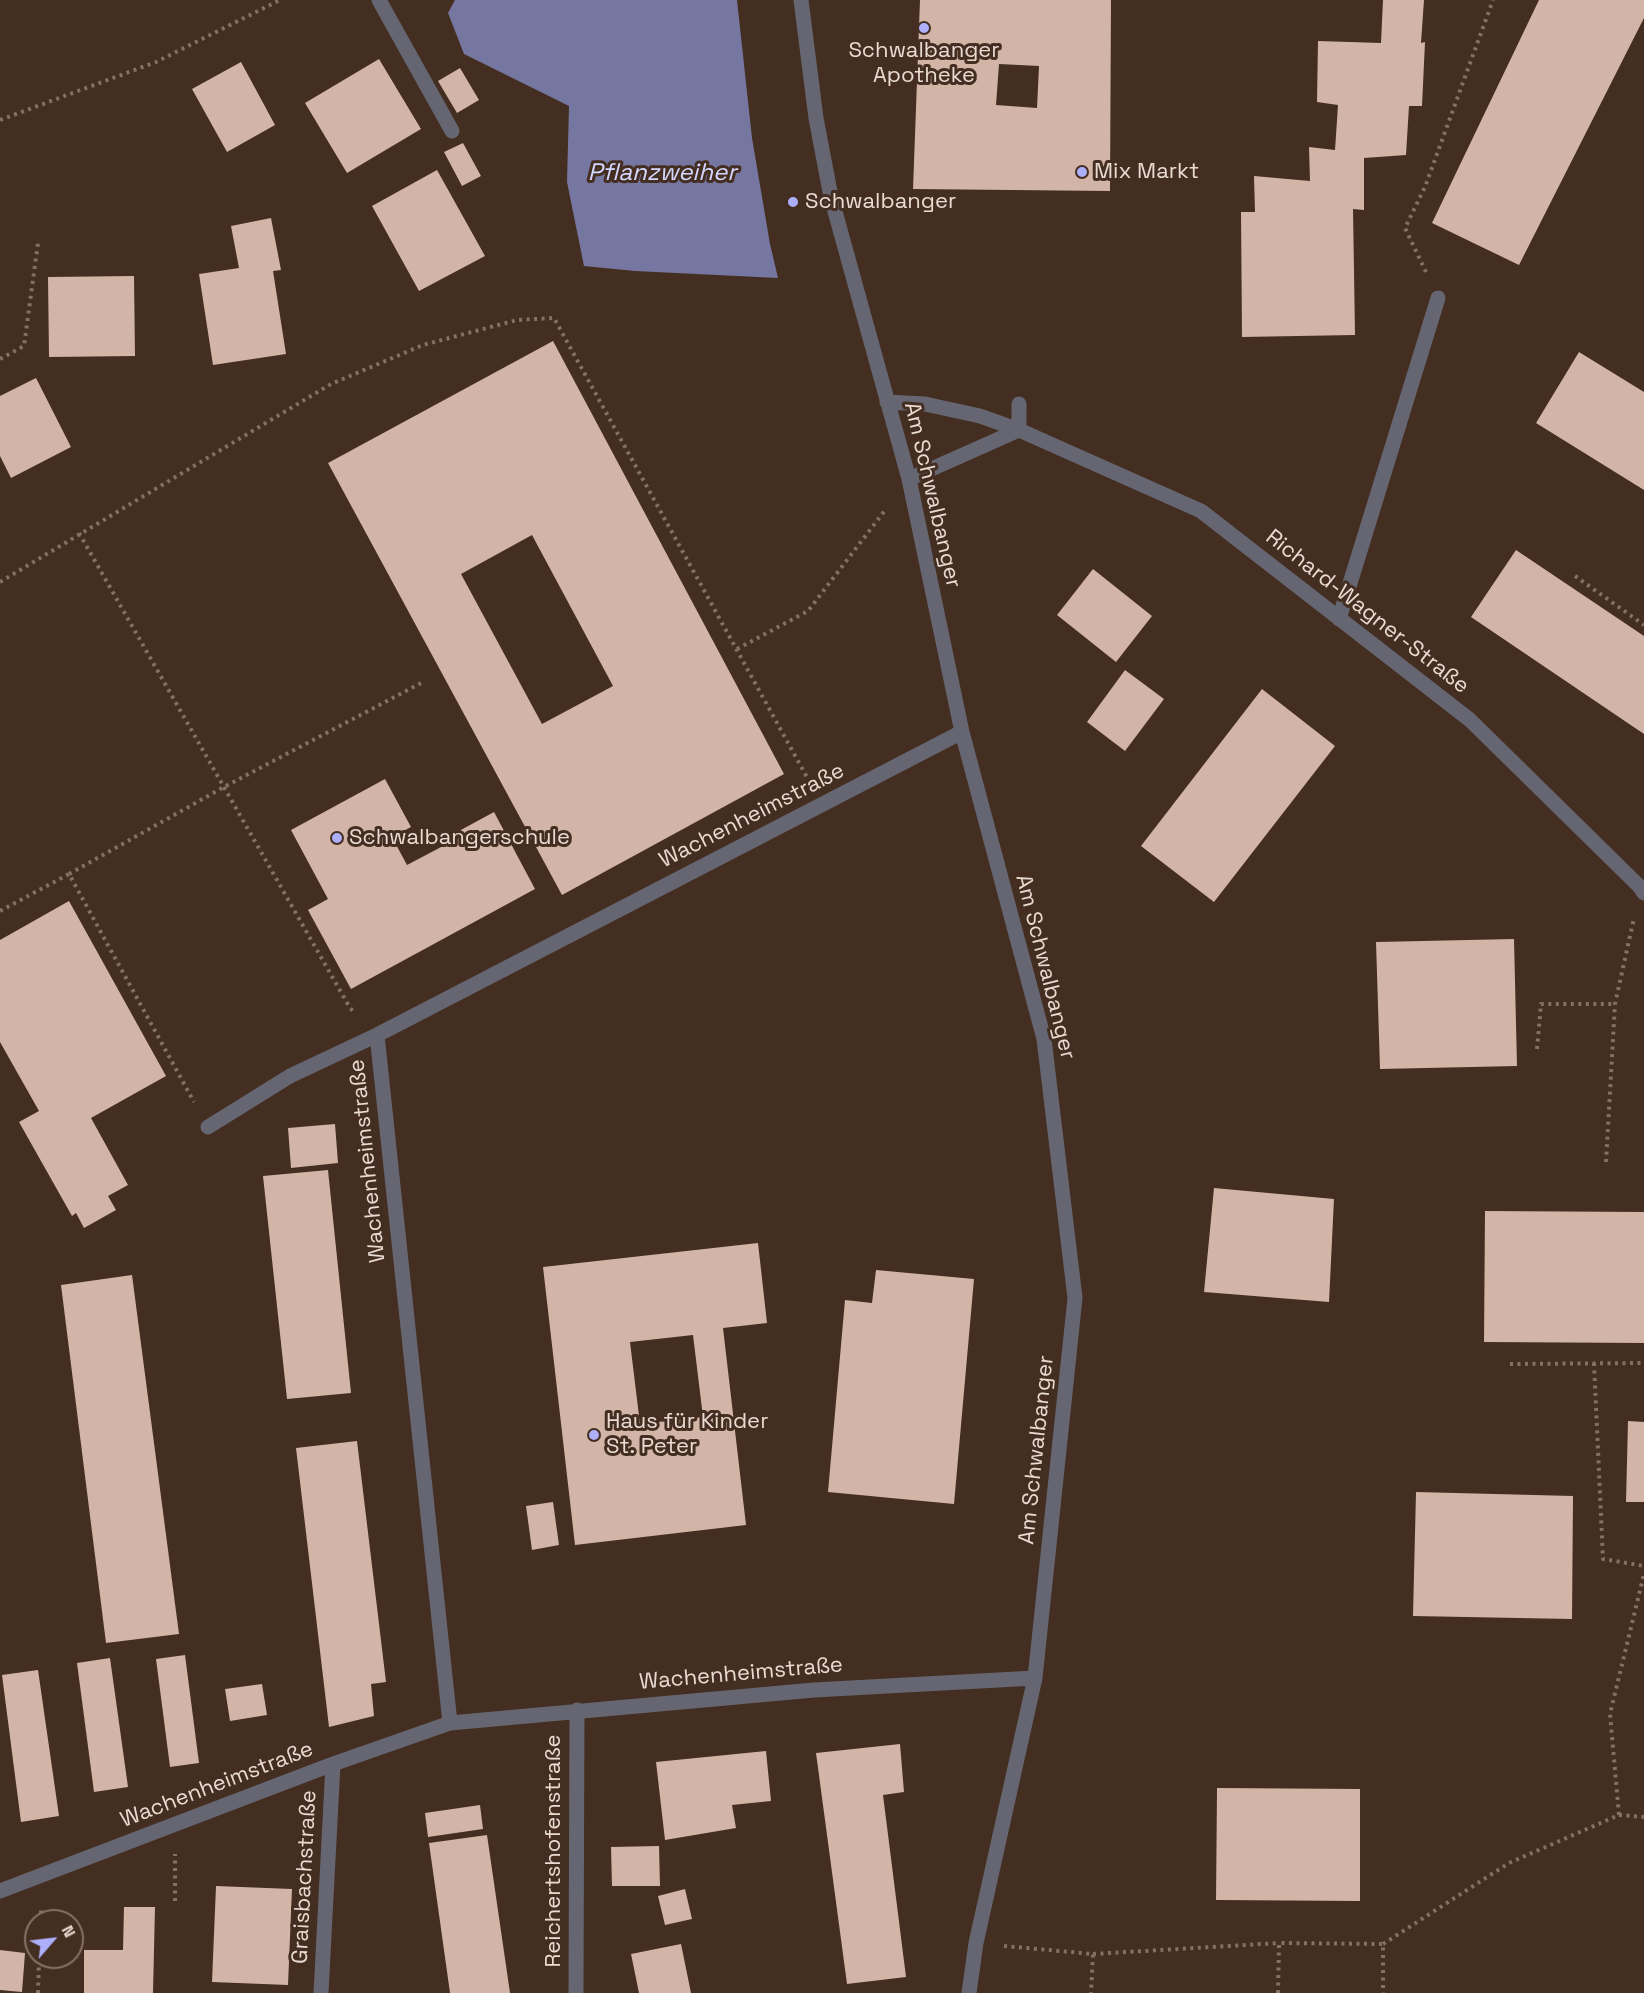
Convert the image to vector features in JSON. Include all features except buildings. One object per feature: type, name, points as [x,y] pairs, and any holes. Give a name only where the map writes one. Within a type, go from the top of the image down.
[{"type":"street","points":[[379,0],[452,131]]},
{"type":"street","name":"Am Schwalbanger","points":[[801,0],[816,118],[831,197],[909,479],[962,732],[1044,1039],[1076,1298],[1035,1678],[976,1943],[969,1993]]},
{"type":"street","points":[[1339,619],[1438,298]]},
{"type":"street","name":"Richard-Wagner-Straße","points":[[887,402],[925,404],[980,416],[1019,430],[1201,511],[1470,720],[1642,890]]},
{"type":"street","points":[[909,479],[1019,430],[1019,404]]},
{"type":"street","name":"Wachenheimstraße","points":[[450,1723],[377,1035],[962,732]]},
{"type":"street","points":[[208,1127],[290,1076],[377,1035]]},
{"type":"street","name":"Wachenheimstraße","points":[[0,1891],[333,1764],[450,1723],[814,1690],[1035,1678]]},
{"type":"street","name":"Reichertshofenstraße","points":[[576,1993],[577,1710]]},
{"type":"street","name":"Graisbachstraße","points":[[321,1993],[333,1764]]},
{"type":"path","points":[[0,120],[156,63],[280,0]]},
{"type":"path","points":[[1438,298],[1405,228],[1425,187],[1492,0]]},
{"type":"path","points":[[0,359],[24,346],[38,243]]},
{"type":"path","points":[[0,582],[331,384],[423,345],[517,320],[554,318],[822,805]]},
{"type":"path","points":[[737,649],[808,611],[909,479]]},
{"type":"path","points":[[79,533],[350,1008],[377,1035]]},
{"type":"path","points":[[1575,576],[1644,625]]},
{"type":"path","points":[[0,911],[224,787],[425,681]]},
{"type":"path","points":[[69,874],[208,1127]]},
{"type":"path","points":[[1606,1162],[1615,1004],[1642,890]]},
{"type":"path","points":[[1537,1049],[1541,1004],[1615,1004]]},
{"type":"path","points":[[1593,1363],[1603,1559],[1644,1566]]},
{"type":"path","points":[[1510,1364],[1644,1363]]},
{"type":"path","points":[[1618,1815],[1610,1714],[1644,1574]]},
{"type":"path","points":[[976,1943],[1093,1954],[1280,1943],[1383,1944],[1509,1863],[1618,1815],[1644,1817]]},
{"type":"path","points":[[175,1901],[176,1825]]},
{"type":"path","points":[[1278,1993],[1280,1943]]},
{"type":"path","points":[[1383,1944],[1383,1993]]},
{"type":"path","points":[[1091,1993],[1093,1954]]},
{"type":"path","points":[[38,1993],[39,1969]]},
{"type":"water","name":"Pflanzweiher","points":[[455,0],[737,0],[752,138],[778,278],[635,271],[584,266],[567,182],[569,106],[464,54],[448,13]]},
{"type":"place","name":"Schwalbanger Apotheke","points":[[924,28]]},
{"type":"place","name":"Mix Markt","points":[[1082,172]]},
{"type":"place","name":"Schwalbanger","points":[[793,202]]},
{"type":"place","name":"Schwalbangerschule","points":[[337,838]]},
{"type":"place","name":"Haus für Kinder St. Peter","points":[[594,1435]]}]
